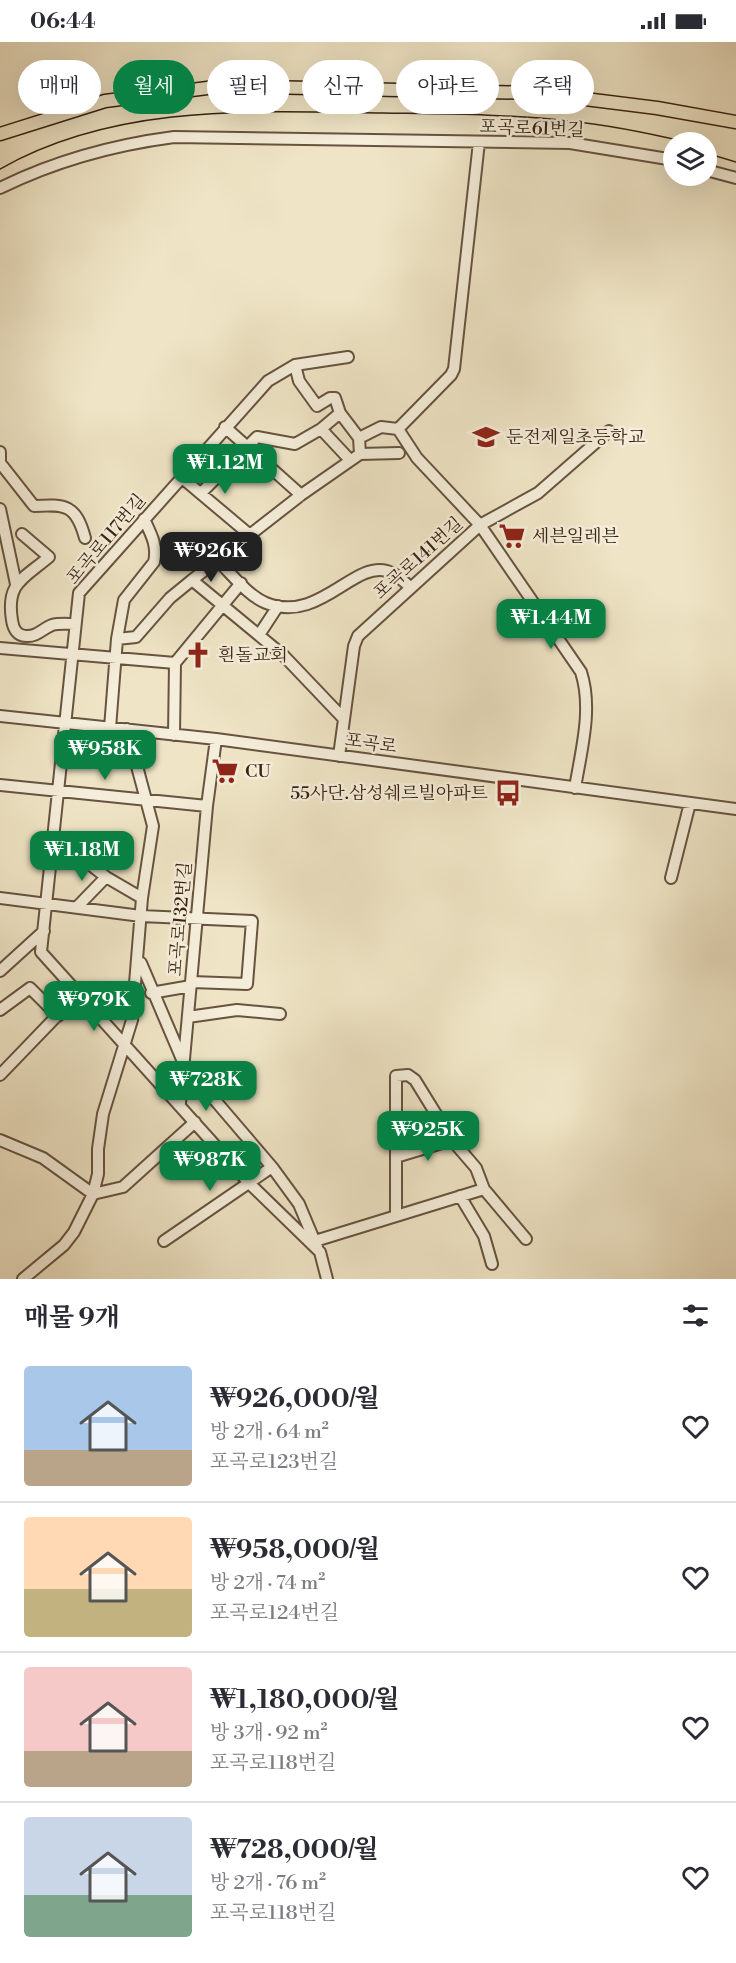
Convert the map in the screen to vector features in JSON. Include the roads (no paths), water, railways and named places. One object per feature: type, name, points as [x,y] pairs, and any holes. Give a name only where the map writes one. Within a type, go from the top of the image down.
[{"type":"main road","points":[[0,134],[105,101],[223,86],[537,93],[625,103],[736,123]]},
{"type":"street","name":"포곡로61번길","points":[[0,188],[40,170],[120,145],[174,137],[570,143],[663,158]]},
{"type":"street","points":[[359,438],[381,427],[398,429],[451,375],[454,369],[479,142]]},
{"type":"street","points":[[717,173],[736,178]]},
{"type":"street","points":[[348,357],[295,365],[299,381],[311,401],[317,406],[330,398],[335,398],[340,413],[359,438],[355,457]]},
{"type":"street","name":"포곡로117번길","points":[[79,993],[41,952],[67,724],[79,593],[268,381],[295,365]]},
{"type":"street","points":[[201,493],[257,437],[296,444],[321,429],[340,413]]},
{"type":"street","points":[[225,427],[301,495]]},
{"type":"street","points":[[321,429],[355,457]]},
{"type":"street","name":"포곡로141번길","points":[[339,756],[354,646],[358,636],[480,525],[425,467],[398,429]]},
{"type":"street","points":[[575,788],[586,714],[586,691],[581,672],[480,525],[538,493],[609,431]]},
{"type":"street","points":[[0,452],[0,464],[34,506],[58,504],[66,506],[75,513],[80,521],[85,538]]},
{"type":"street","points":[[117,639],[136,637],[170,598],[192,579],[301,495],[355,457],[399,453]]},
{"type":"street","points":[[181,477],[250,535]]},
{"type":"street","points":[[0,509],[16,584]]},
{"type":"street","points":[[110,728],[117,639],[124,600],[154,562],[156,555],[154,540],[144,519]]},
{"type":"street","points":[[22,534],[49,557],[16,584],[10,597],[6,616],[13,628],[20,635],[27,636],[36,635],[54,624],[75,624]]},
{"type":"street","points":[[217,561],[265,602],[278,606],[299,606],[316,602],[373,571],[386,570],[410,587]]},
{"type":"street","points":[[192,579],[221,607],[284,656],[344,719]]},
{"type":"street","points":[[174,735],[175,663],[241,583]]},
{"type":"street","points":[[259,635],[278,606]]},
{"type":"street","points":[[0,648],[175,663]]},
{"type":"street","name":"포곡로","points":[[0,716],[216,739],[736,809]]},
{"type":"street","points":[[23,1279],[64,1245],[74,1232],[93,1194],[98,1174],[98,1149],[104,1114],[132,1020],[142,898],[153,826],[127,729]]},
{"type":"street","name":"포곡로132번길","points":[[180,1103],[207,806],[216,739]]},
{"type":"street","points":[[0,785],[207,806]]},
{"type":"street","points":[[671,878],[690,803]]},
{"type":"street","points":[[54,836],[106,877],[142,898]]},
{"type":"street","points":[[77,907],[106,877]]},
{"type":"street","points":[[0,898],[141,916],[252,921],[247,984],[191,984],[152,993]]},
{"type":"street","points":[[0,971],[44,931]]},
{"type":"street","points":[[138,954],[152,993],[184,1064],[272,1167],[299,1204],[320,1252],[327,1279]]},
{"type":"street","points":[[0,1010],[30,988],[58,1016]]},
{"type":"street","points":[[0,1075],[79,993],[180,1103],[249,1183],[320,1252]]},
{"type":"street","points":[[188,1017],[237,1010],[280,1014]]},
{"type":"street","points":[[396,1214],[396,1076],[408,1075],[415,1080],[452,1140],[476,1168],[484,1189],[526,1239]]},
{"type":"street","points":[[0,1140],[44,1158],[93,1194],[123,1187],[195,1122]]},
{"type":"street","points":[[396,1157],[452,1140]]},
{"type":"street","points":[[164,1241],[272,1167]]},
{"type":"street","points":[[315,1241],[396,1214],[484,1189]]},
{"type":"street","points":[[460,1196],[484,1236],[492,1264]]},
{"type":"tram line","points":[[0,169],[44,148],[90,132],[138,122],[235,112],[523,117],[598,125],[663,137]]},
{"type":"tram line","points":[[717,156],[736,162]]},
{"type":"place","name":"둔전제일초등학교","points":[[486,437]]},
{"type":"place","name":"세븐일레븐","points":[[512,536]]},
{"type":"place","name":"흰돌교회","points":[[198,655]]},
{"type":"place","name":"CU","points":[[225,771]]},
{"type":"place","name":"55사단.삼성쉐르빌아파트","points":[[508,793]]}]
